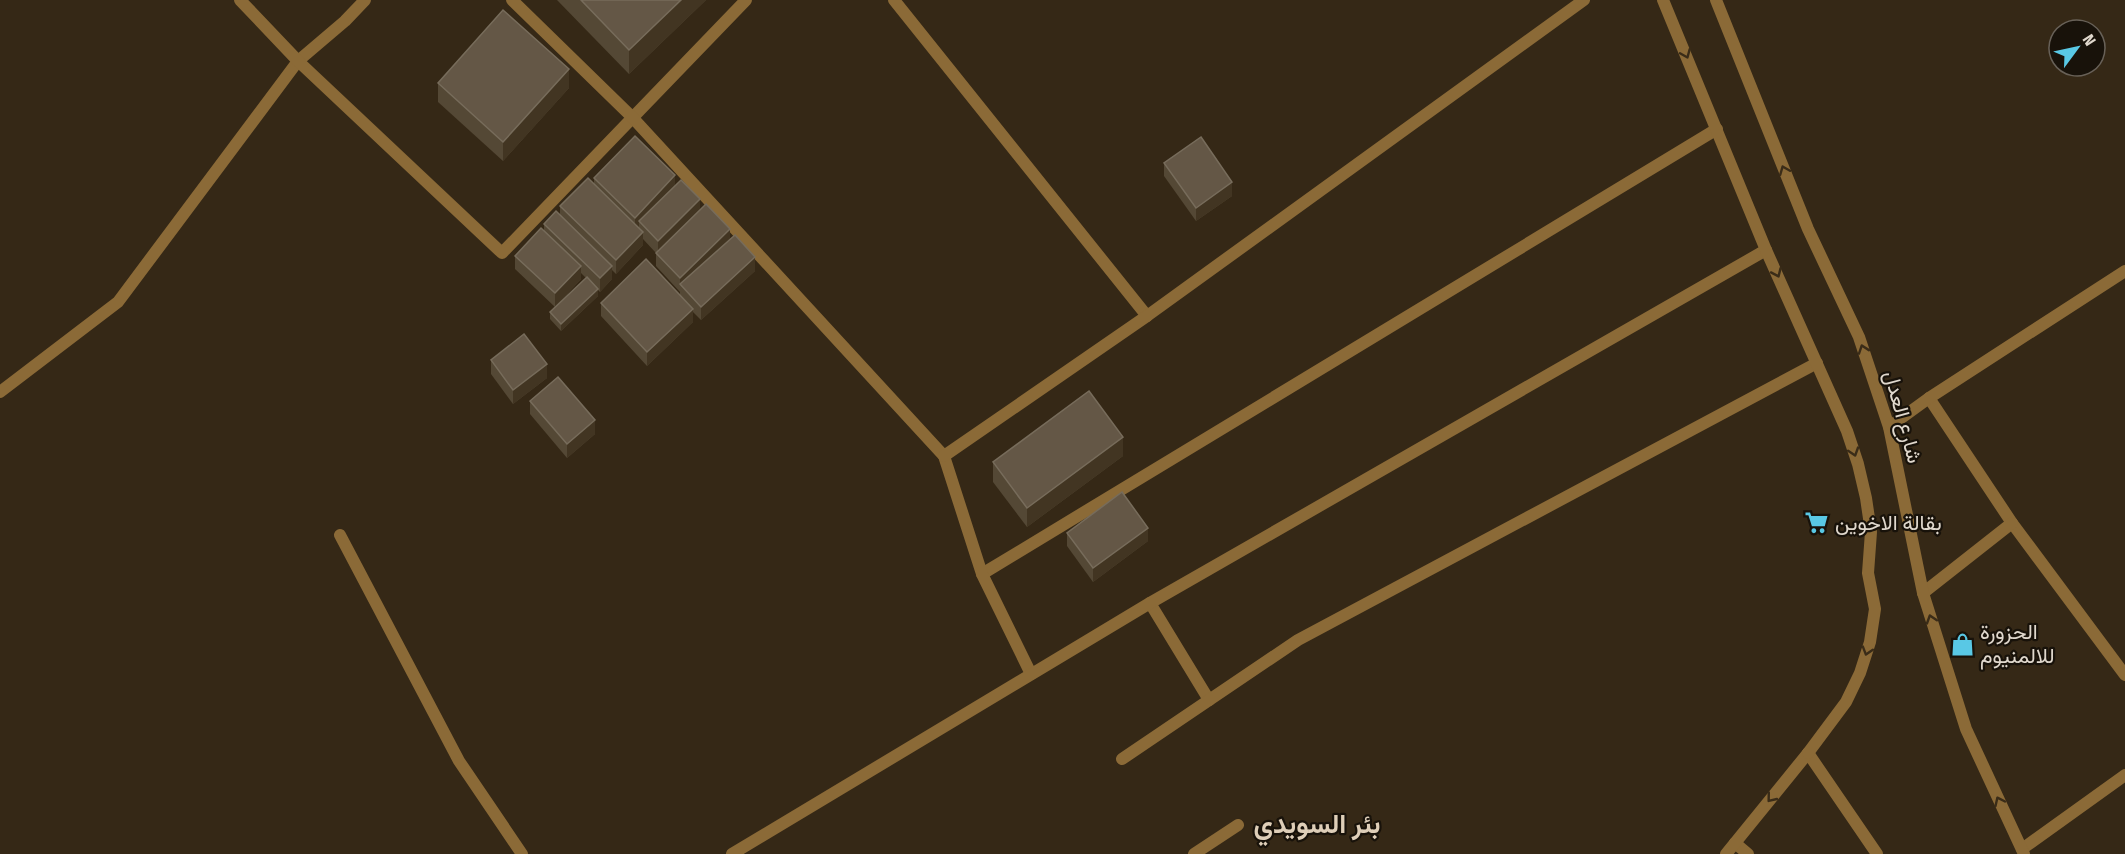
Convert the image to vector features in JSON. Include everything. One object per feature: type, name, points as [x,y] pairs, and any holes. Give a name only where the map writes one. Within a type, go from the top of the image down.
[{"type":"street","points":[[240,0],[298,61],[502,252],[746,0]]},
{"type":"street","points":[[0,392],[118,302],[298,61],[345,21],[365,0]]},
{"type":"street","points":[[512,0],[632,117],[944,456],[982,573],[1031,674]]},
{"type":"street","points":[[894,0],[1147,316]]},
{"type":"street","points":[[944,456],[1147,316],[1584,0]]},
{"type":"street","points":[[1663,0],[1766,250],[1847,431],[1860,475],[1871,532],[1868,573],[1875,609],[1870,642],[1860,673],[1846,702],[1726,854]]},
{"type":"street","name":"شارع العدل","points":[[1716,0],[1808,229],[1859,337],[1889,427],[1923,593],[1966,729],[2023,852]]},
{"type":"street","points":[[982,573],[1717,129]]},
{"type":"street","points":[[732,854],[751,849],[1031,674],[1150,603],[1766,250]]},
{"type":"street","points":[[1889,427],[1929,398],[2125,271]]},
{"type":"street","points":[[1122,759],[1298,640],[1817,363]]},
{"type":"street","points":[[1929,398],[2012,523],[2125,675]]},
{"type":"street","points":[[1923,593],[2012,523]]},
{"type":"street","points":[[340,535],[459,761],[522,854]]},
{"type":"street","points":[[1150,603],[1209,700]]},
{"type":"street","points":[[1808,753],[1877,854]]},
{"type":"street","points":[[2023,852],[2125,775]]},
{"type":"street","points":[[1194,854],[1238,825]]},
{"type":"street","points":[[1735,843],[1748,854]]},
{"type":"building","points":[[581,0],[681,0],[629,50]]},
{"type":"building","points":[[503,10],[569,69],[503,142],[438,83]]},
{"type":"building","points":[[635,136],[675,175],[635,218],[594,178]]},
{"type":"building","points":[[1201,137],[1232,182],[1196,208],[1164,163]]},
{"type":"building","points":[[588,178],[643,232],[616,260],[560,206]]},
{"type":"building","points":[[681,180],[700,199],[658,241],[639,221]]},
{"type":"building","points":[[706,204],[730,229],[680,278],[656,253]]},
{"type":"building","points":[[556,211],[612,266],[600,278],[544,224]]},
{"type":"building","points":[[541,228],[581,266],[555,293],[515,256]]},
{"type":"building","points":[[735,235],[755,257],[701,307],[680,284]]},
{"type":"building","points":[[646,259],[693,309],[647,352],[601,303]]},
{"type":"building","points":[[587,277],[598,289],[561,324],[550,312]]},
{"type":"building","points":[[524,334],[547,364],[513,390],[491,360]]},
{"type":"building","points":[[558,377],[595,420],[567,444],[530,401]]},
{"type":"building","points":[[1089,391],[1123,437],[1027,508],[993,462]]},
{"type":"building","points":[[1122,492],[1148,528],[1093,568],[1067,533]]},
{"type":"place","name":"بقالة الاخوين","points":[[1817,523]]},
{"type":"place","name":"الحزورة للالمنيوم","points":[[1962,644]]},
{"type":"district","name":"بئر السويدي","points":[[1317,824]]}]
